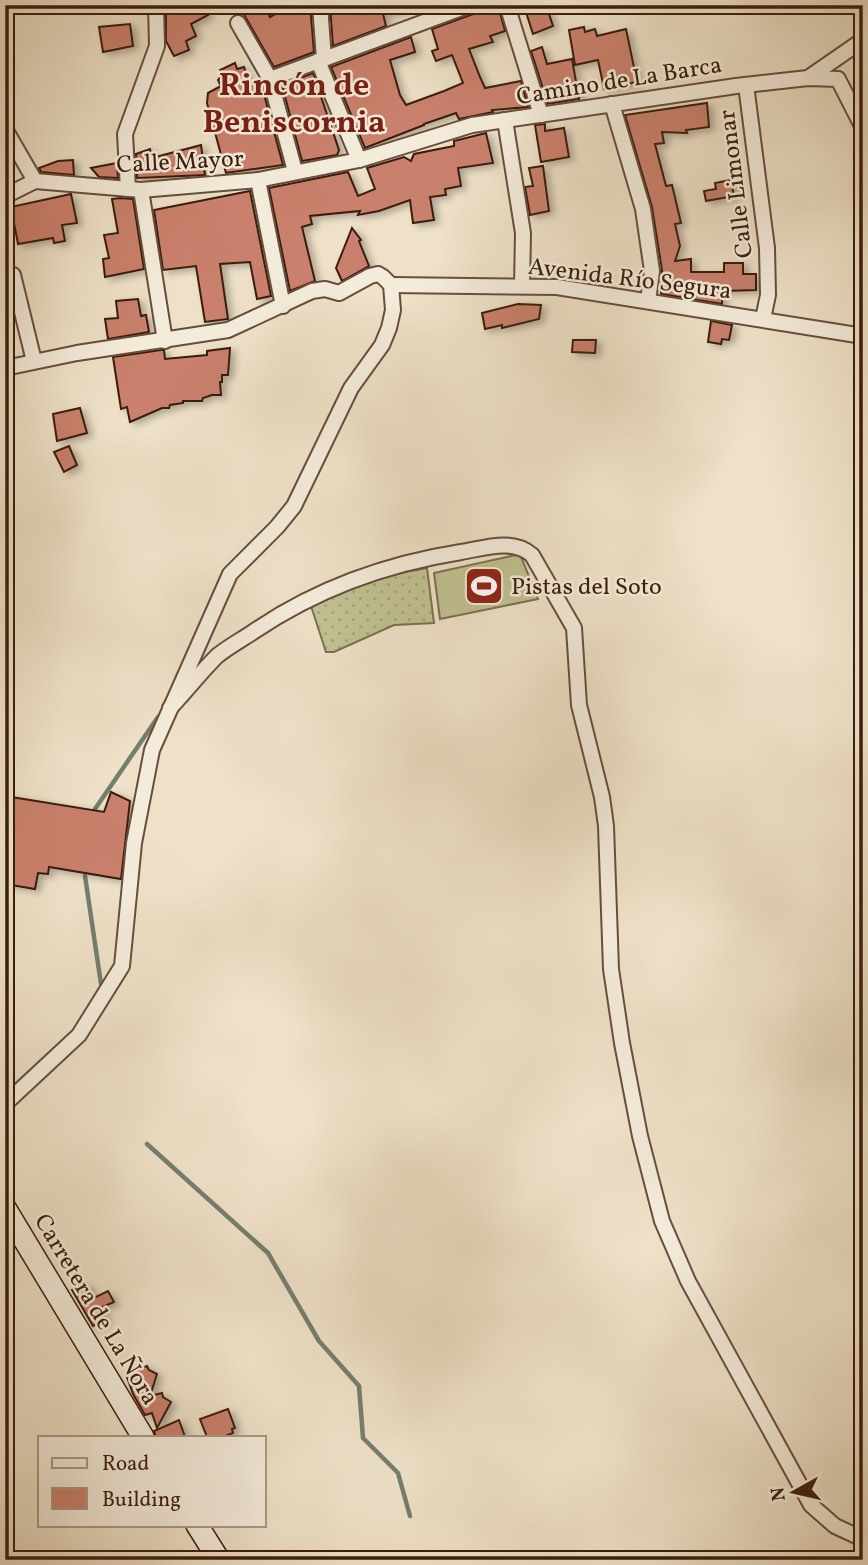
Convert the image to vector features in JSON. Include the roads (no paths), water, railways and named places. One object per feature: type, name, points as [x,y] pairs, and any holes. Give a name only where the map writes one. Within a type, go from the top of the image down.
[{"type":"main road","name":"Carretera de La Ñora","points":[[5,1208],[142,1436]]},
{"type":"main road","points":[[198,1526],[219,1560]]},
{"type":"street","points":[[156,5],[156,46],[125,134],[165,341]]},
{"type":"street","points":[[320,5],[321,60],[359,160]]},
{"type":"street","points":[[270,79],[470,5]]},
{"type":"street","points":[[507,5],[541,115]]},
{"type":"street","points":[[238,23],[270,79],[295,171]]},
{"type":"street","points":[[808,78],[863,40]]},
{"type":"street","name":"Camino de La Barca","points":[[359,160],[472,125],[808,78],[838,79],[863,128]]},
{"type":"street","name":"Calle Limonar","points":[[746,85],[767,248],[768,295],[763,319]]},
{"type":"street","points":[[612,104],[643,209],[652,271],[648,301]]},
{"type":"street","points":[[505,120],[523,233],[523,286]]},
{"type":"street","points":[[5,129],[35,181]]},
{"type":"street","name":"Calle Mayor","points":[[5,195],[35,181],[134,190],[258,180],[359,160]]},
{"type":"street","points":[[5,368],[34,360],[228,330],[283,306],[258,180]]},
{"type":"street","name":"Avenida Río Segura","points":[[283,306],[319,289],[339,293],[345,291],[378,274],[391,285],[556,287],[863,336]]},
{"type":"street","points":[[13,275],[34,360]]},
{"type":"street","points":[[5,1104],[79,1035],[122,966],[134,844],[152,750],[230,574],[294,506],[351,388],[382,345],[393,310],[391,285]]},
{"type":"street","points":[[170,708],[218,656],[271,619],[317,594],[369,573],[419,559],[507,545],[523,547],[532,555],[574,628],[579,705],[602,797],[606,826],[611,969],[621,1043],[640,1136],[662,1221],[688,1281],[811,1506],[835,1526],[863,1539]]},
{"type":"waterway","points":[[95,809],[158,717]]},
{"type":"waterway","points":[[85,876],[101,984]]},
{"type":"waterway","points":[[147,1144],[268,1253],[319,1341],[359,1386],[363,1438],[398,1473],[410,1516]]},
{"type":"place","name":"Pistas del Soto","points":[[484,586]]},
{"type":"district","name":"Rincón de Beniscornia","points":[[294,102]]}]
